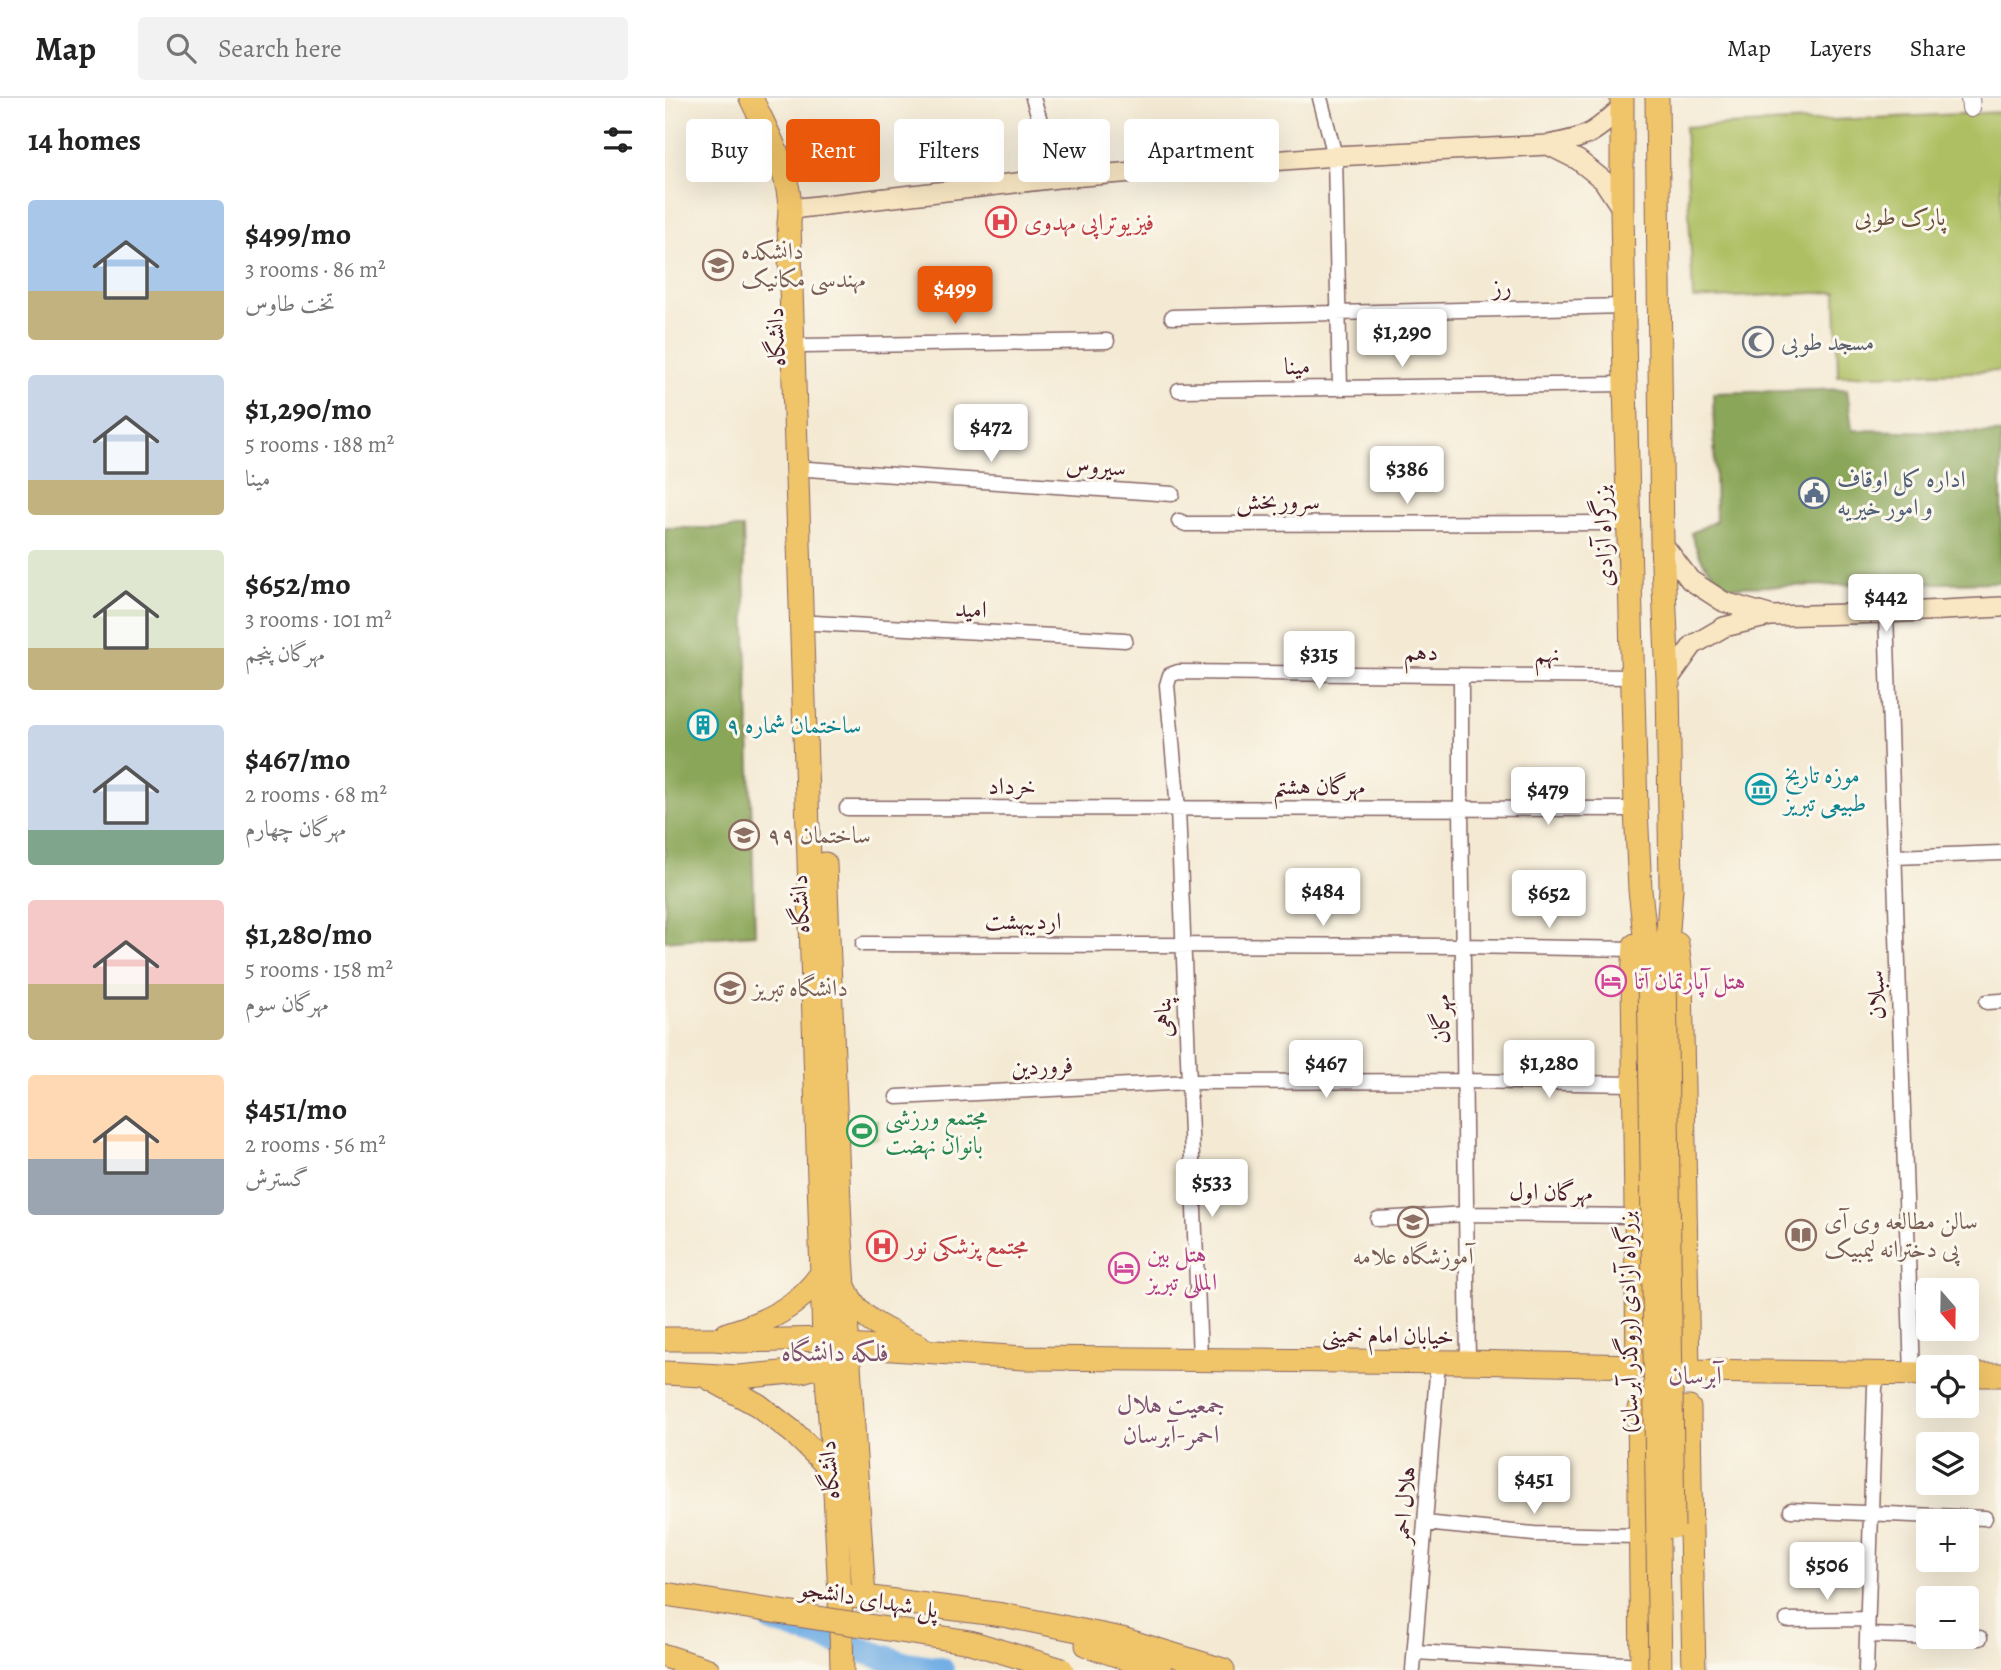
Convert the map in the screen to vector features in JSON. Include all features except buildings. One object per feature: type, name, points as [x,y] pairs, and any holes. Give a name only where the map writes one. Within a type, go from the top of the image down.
[{"type":"main road","name":"دانشگاه","points":[[751,98],[776,152],[791,209],[789,237],[824,1339],[834,1472],[842,1670]]},
{"type":"main road","points":[[1657,98],[1662,543],[1668,680],[1671,888],[1681,976],[1688,1371]]},
{"type":"main road","points":[[1110,174],[1335,156],[1548,145],[1577,139],[1599,129],[1622,103]]},
{"type":"main road","name":"بزرگراه آزادی","points":[[1622,103],[1625,384],[1636,809],[1640,890],[1657,973]]},
{"type":"main road","points":[[1548,145],[1579,160],[1603,180],[1622,209]]},
{"type":"main road","points":[[1622,154],[1633,158],[1657,154]]},
{"type":"main road","points":[[1623,184],[1640,178],[1657,185]]},
{"type":"main road","points":[[791,209],[1024,182]]},
{"type":"main road","name":"دانشگاه","points":[[791,209],[797,220],[844,1284],[864,1597]]},
{"type":"main road","points":[[1662,543],[1690,580],[1724,602],[1770,616]]},
{"type":"main road","points":[[1668,680],[1693,645],[1724,627],[1770,616],[2001,607]]},
{"type":"main road","points":[[1657,973],[1671,888]]},
{"type":"main road","points":[[1638,1366],[1633,978],[1640,890]]},
{"type":"main road","name":"بزرگراه آزادی (روگذر آبرسان)","points":[[1648,1668],[1657,973]]},
{"type":"main road","name":"بزرگراه آزادی (روگذر آبرسان)","points":[[1657,973],[1675,1670]]},
{"type":"main road","points":[[1636,1192],[1644,1203],[1657,1208],[1675,1203],[1685,1190]]},
{"type":"main road","points":[[665,1339],[714,1339],[771,1319],[799,1300],[812,1288],[822,1273]]},
{"type":"main road","points":[[844,1284],[851,1302],[862,1315],[877,1326],[932,1352]]},
{"type":"main road","name":"خیابان امام خمینی","points":[[714,1339],[824,1339],[848,1346],[1024,1358],[1200,1358],[1638,1366],[1877,1381],[1916,1375]]},
{"type":"main road","points":[[739,1341],[747,1349],[749,1359],[747,1369],[739,1377]]},
{"type":"main road","points":[[665,1373],[739,1377],[802,1371],[826,1364],[848,1346]]},
{"type":"main road","points":[[705,1375],[758,1405],[793,1432],[834,1472]]},
{"type":"main road","points":[[1979,1375],[2001,1375]]},
{"type":"main road","points":[[1648,1668],[1640,1536],[1639,1409],[1689,1408],[1694,1670]]},
{"type":"main road","points":[[1640,1480],[1647,1466],[1667,1464],[1683,1468],[1690,1484]]},
{"type":"main road","name":"پل شهدای دانشجو","points":[[665,1594],[970,1642],[1062,1670]]},
{"type":"main road","points":[[840,1596],[1003,1615],[1122,1639],[1223,1670]]},
{"type":"main road","points":[[1003,1615],[1160,1670]]},
{"type":"main road","points":[[665,1657],[708,1670]]},
{"type":"street","points":[[1033,98],[1040,119]]},
{"type":"street","points":[[1320,98],[1335,156],[1340,388]]},
{"type":"street","name":"رز","points":[[1172,317],[1624,306]]},
{"type":"street","points":[[803,346],[1107,341]]},
{"type":"street","name":"مینا","points":[[1179,390],[1625,384]]},
{"type":"street","name":"سیروس","points":[[808,469],[1172,494]]},
{"type":"street","name":"سروربخش","points":[[1179,521],[1186,524],[1629,523]]},
{"type":"street","name":"سبلان","points":[[1886,613],[1919,1355]]},
{"type":"street","name":"امید","points":[[814,623],[1125,640]]},
{"type":"street","name":"دهم","points":[[1170,675],[1178,672],[1461,676]]},
{"type":"street","name":"پناهی","points":[[1170,675],[1167,685],[1178,809],[1200,1358]]},
{"type":"street","name":"نهم","points":[[1461,676],[1633,677]]},
{"type":"street","name":"مهرگان","points":[[1461,676],[1468,1362]]},
{"type":"street","name":"خرداد","points":[[847,808],[1178,809]]},
{"type":"street","name":"مهرگان هشتم","points":[[1178,809],[1636,809]]},
{"type":"street","points":[[1895,857],[2001,853]]},
{"type":"street","name":"اردیبهشت","points":[[863,944],[1635,949]]},
{"type":"street","name":"فروردین","points":[[897,1097],[1189,1082],[1464,1081],[1634,1084]]},
{"type":"street","name":"مهرگان اول","points":[[1378,1219],[1466,1214],[1636,1216]]},
{"type":"street","name":"هلال احمر","points":[[1413,1670],[1438,1362]]},
{"type":"street","points":[[1866,1670],[1877,1381]]},
{"type":"street","points":[[1791,1510],[1985,1518]]},
{"type":"street","points":[[1425,1523],[1534,1534],[1640,1536]]},
{"type":"street","points":[[1787,1620],[1867,1619]]},
{"type":"street","points":[[1867,1635],[1980,1638]]},
{"type":"street","points":[[1415,1652],[1648,1668]]},
{"type":"green space","name":"پارک طوبی","points":[[2001,112],[2001,371],[1838,376],[1836,292],[1693,299],[1685,127]]},
{"type":"green space","points":[[1847,389],[1852,430],[2001,433],[2001,582],[1731,587],[1710,571],[1691,533],[1716,521],[1713,393]]},
{"type":"green space","points":[[665,528],[743,528],[755,934],[665,941]]},
{"type":"green space","name":"مجتمع ورزشی بانوان نهضت","points":[[878,1121],[878,1139],[848,1140],[846,1122]]},
{"type":"waterway","points":[[772,1620],[907,1665],[941,1670]]},
{"type":"place","name":"فیزیوتراپی مهدوی","points":[[1001,222]]},
{"type":"place","name":"دانشکده مهندسی مکانیک","points":[[718,265]]},
{"type":"place","name":"مسجد طوبی","points":[[1758,342]]},
{"type":"place","name":"اداره کل اوقاف و امور خیریه","points":[[1814,493]]},
{"type":"place","name":"ساختمان شماره ۹","points":[[703,725]]},
{"type":"place","name":"موزه تاریخ طبیعی تبریز","points":[[1761,789]]},
{"type":"place","name":"ساختمان ۹۹","points":[[744,835]]},
{"type":"place","name":"هتل آپارتمان آتا","points":[[1611,981]]},
{"type":"place","name":"دانشگاه تبریز","points":[[730,988]]},
{"type":"place","name":"مجتمع ورزشی بانوان نهضت","points":[[862,1131]]},
{"type":"place","name":"آموزشگاه علامه","points":[[1413,1222]]},
{"type":"place","name":"سالن مطالعه وی آی پی دخترانه لیمبیک","points":[[1801,1235]]},
{"type":"place","name":"مجتمع پزشکی نور","points":[[882,1246]]},
{"type":"place","name":"هتل بین المللی تبریز","points":[[1124,1268]]},
{"type":"district","name":"فلکه دانشگاه","points":[[835,1352]]},
{"type":"district","name":"آبرسان","points":[[1695,1375]]},
{"type":"district","name":"جمعیت هلال احمر-آبرسان","points":[[1171,1419]]}]
